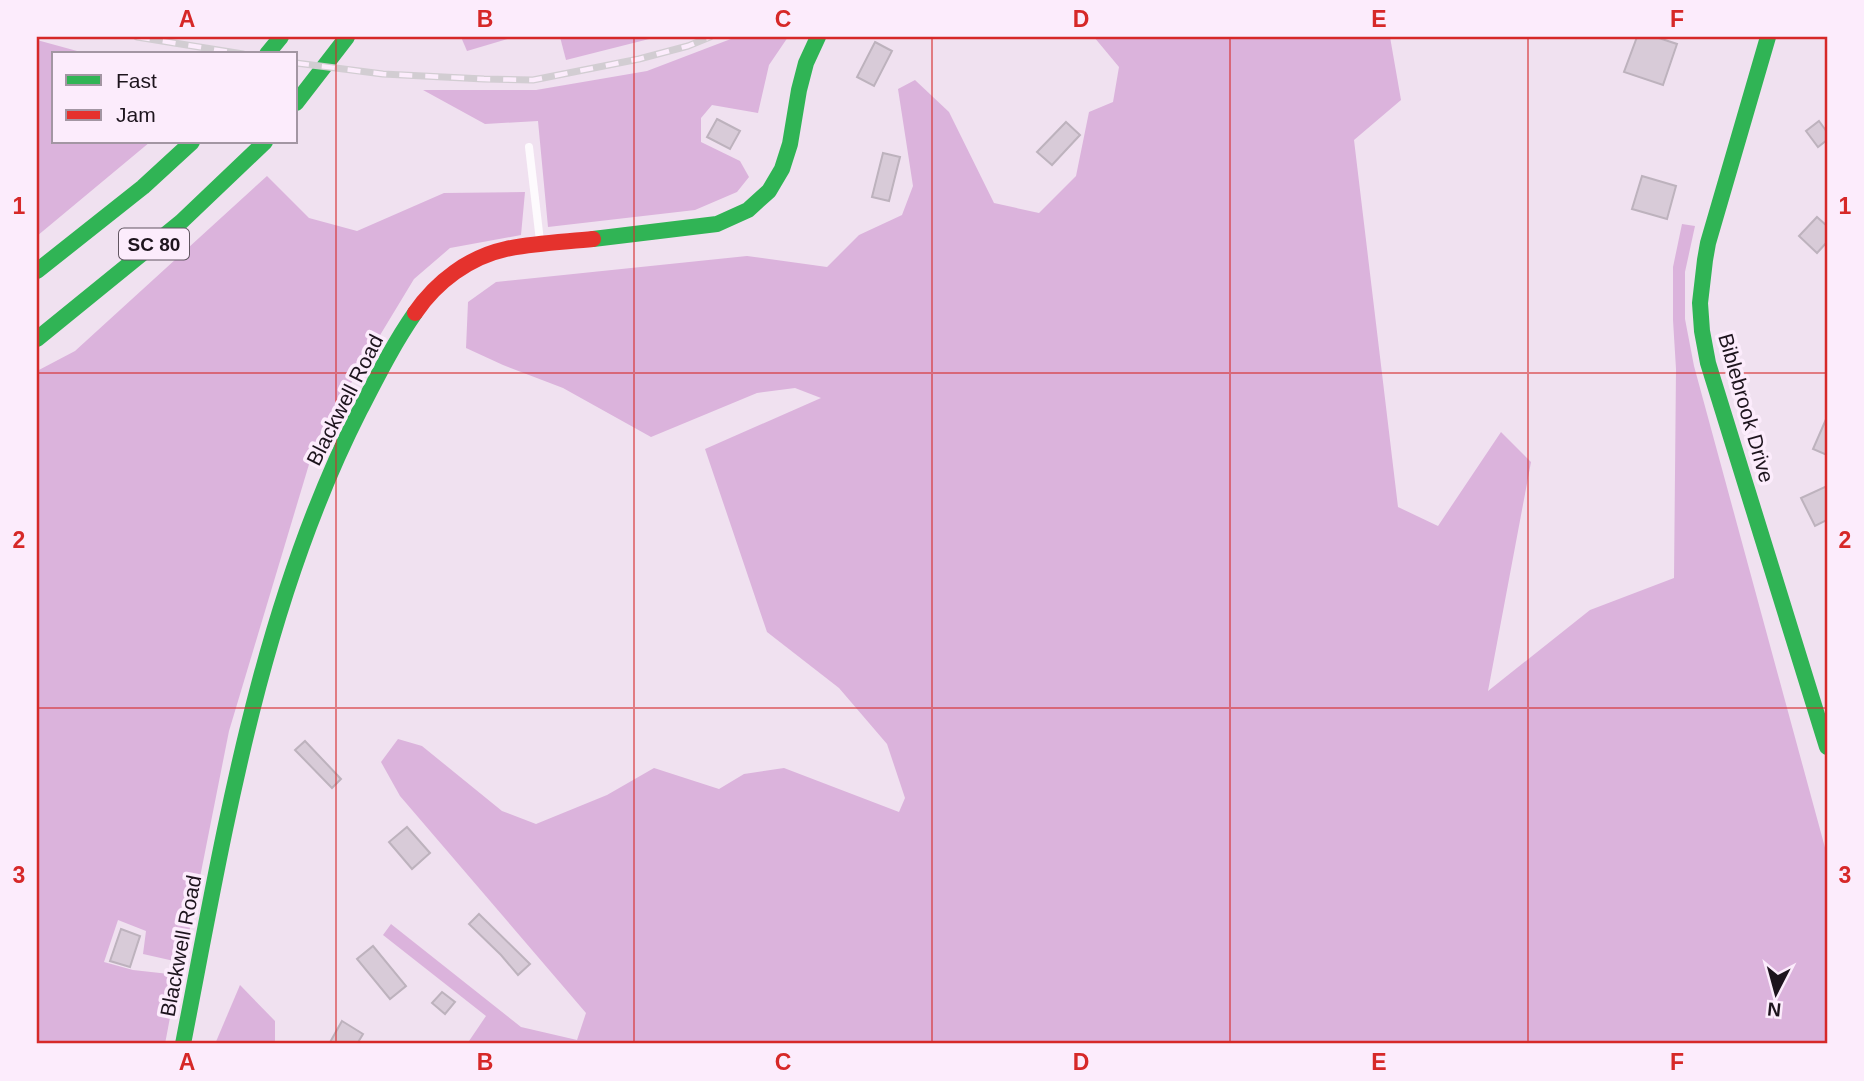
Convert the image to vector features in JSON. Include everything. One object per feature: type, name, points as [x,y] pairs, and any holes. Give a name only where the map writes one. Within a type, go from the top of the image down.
[{"type":"street","points":[[269,52],[281,37]]},
{"type":"street","points":[[298,100],[347,37]]},
{"type":"street","name":"Blackwell Road","points":[[183,1044],[233,784],[295,565],[345,440],[410,320],[424,300],[460,268],[505,249],[717,224],[746,212],[770,189],[786,160],[806,61],[818,37]]},
{"type":"street","name":"Biblebrook Drive","points":[[1768,37],[1708,243],[1699,303],[1702,334],[1712,377],[1827,747]]},
{"type":"street","name":"SC 80","points":[[37,271],[143,187],[190,144]]},
{"type":"street","name":"SC 80","points":[[37,339],[181,222],[263,144]]},
{"type":"lane","points":[[529,147],[541,244]]},
{"type":"shaded area","points":[[461,37],[514,37],[467,51]]},
{"type":"shaded area","points":[[560,37],[657,37],[566,60]]},
{"type":"shaded area","points":[[736,37],[788,37],[769,65],[758,113],[712,105],[701,118],[701,142],[740,161],[749,177],[737,192],[695,210],[548,227],[538,121],[485,124],[423,90],[536,90],[647,71]]},
{"type":"shaded area","points":[[1094,37],[1390,37],[1401,100],[1354,140],[1398,507],[1438,526],[1501,432],[1531,462],[1488,691],[1590,610],[1674,578],[1676,369],[1673,267],[1682,224],[1695,226],[1685,272],[1685,319],[1694,366],[1827,855],[1827,1044],[467,1044],[486,1016],[383,935],[391,924],[521,1027],[577,1040],[586,1013],[400,796],[381,762],[398,739],[422,746],[502,811],[536,824],[607,795],[654,768],[719,789],[744,774],[784,768],[899,812],[905,798],[887,744],[839,688],[767,632],[705,449],[821,398],[795,388],[757,393],[651,437],[563,388],[466,348],[468,302],[496,282],[747,256],[827,267],[859,235],[902,215],[913,186],[898,89],[915,80],[949,112],[994,203],[1039,213],[1076,176],[1089,112],[1113,102],[1119,67]]},
{"type":"shaded area","points":[[37,40],[81,52],[52,52],[52,144],[148,144],[37,236]]},
{"type":"shaded area","points":[[267,176],[309,218],[357,231],[444,193],[525,192],[521,235],[450,248],[414,279],[316,441],[229,731],[183,963],[143,954],[146,931],[118,920],[104,962],[133,970],[178,975],[165,1044],[37,1044],[37,371],[75,351]]},
{"type":"shaded area","points":[[240,985],[275,1021],[275,1044],[215,1044]]},
{"type":"building","points":[[1637,37],[1656,37],[1677,44],[1663,85],[1624,72]]},
{"type":"building","points":[[875,42],[892,51],[874,86],[857,77]]},
{"type":"building","points":[[717,119],[740,131],[730,149],[707,137]]},
{"type":"building","points":[[1819,121],[1827,132],[1827,140],[1818,147],[1806,131]]},
{"type":"building","points":[[1066,122],[1080,135],[1052,165],[1037,152]]},
{"type":"building","points":[[883,153],[900,157],[889,201],[872,197]]},
{"type":"building","points":[[1642,176],[1676,186],[1667,219],[1632,209]]},
{"type":"building","points":[[1817,217],[1827,226],[1827,242],[1817,253],[1799,236]]},
{"type":"building","points":[[1827,417],[1827,455],[1813,449]]},
{"type":"building","points":[[1827,486],[1827,520],[1815,526],[1801,498]]},
{"type":"building","points":[[305,741],[341,779],[332,788],[295,750]]},
{"type":"building","points":[[407,827],[430,853],[412,869],[389,842]]},
{"type":"building","points":[[479,914],[530,964],[518,975],[469,924]]},
{"type":"building","points":[[121,929],[140,936],[130,967],[110,961]]},
{"type":"building","points":[[373,946],[406,986],[390,999],[357,959]]},
{"type":"building","points":[[442,992],[455,1002],[445,1014],[432,1003]]},
{"type":"building","points":[[342,1021],[363,1034],[357,1044],[329,1044]]},
{"type":"railway","points":[[137,37],[231,52]]},
{"type":"railway","points":[[298,63],[383,74],[533,80],[639,59],[710,37]]},
{"type":"traffic: fast","points":[[269,52],[281,37]]},
{"type":"traffic: fast","points":[[298,100],[347,37]]},
{"type":"traffic: fast","points":[[593,239],[717,224],[748,210],[769,191],[782,169],[790,144],[806,63],[818,37]]},
{"type":"traffic: fast","points":[[1768,37],[1708,243],[1700,303],[1702,331],[1708,363],[1827,747]]},
{"type":"traffic: fast","points":[[37,271],[143,187],[190,144]]},
{"type":"traffic: fast","points":[[37,339],[181,222],[263,144]]},
{"type":"traffic: fast","points":[[183,1044],[231,801],[271,640],[325,485],[373,385],[415,313]]},
{"type":"traffic: jam","points":[[415,313],[443,281],[479,258],[517,247],[593,239]]}]
